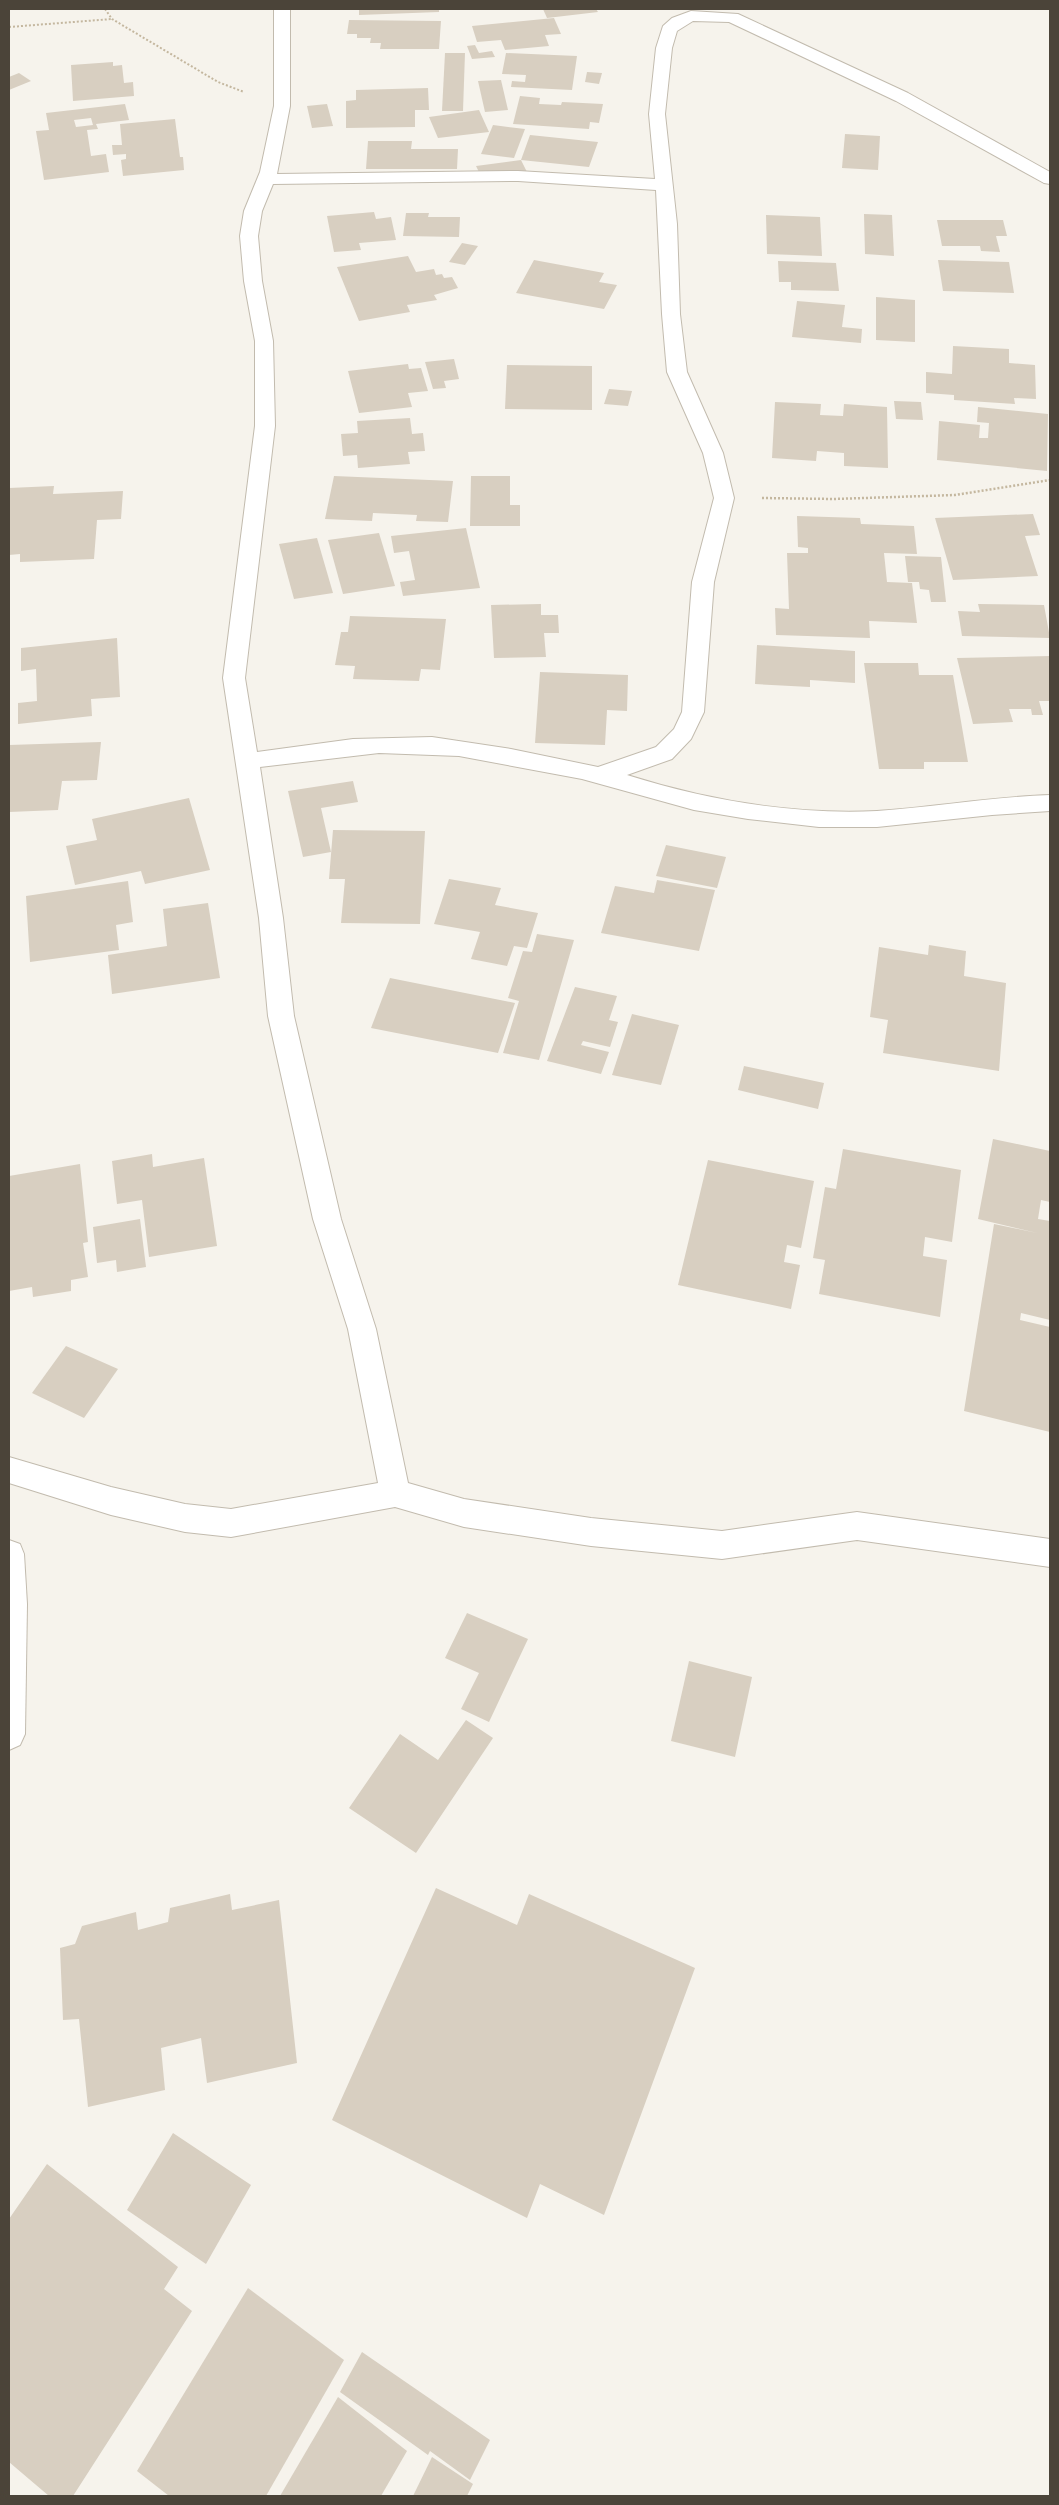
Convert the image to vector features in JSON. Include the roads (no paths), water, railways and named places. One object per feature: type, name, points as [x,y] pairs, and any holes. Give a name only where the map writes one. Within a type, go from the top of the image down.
[{"type":"street","points":[[282,9],[282,106],[266,179],[253,211],[249,236],[253,282],[264,341],[265,426],[252,515],[234,678],[271,918],[281,1016],[327,1219],[362,1329],[395,1493]]},
{"type":"street","points":[[598,775],[664,754],[683,733],[693,712],[703,582],[724,498],[713,453],[677,372],[671,314],[668,224],[662,185],[657,114],[664,48],[669,29],[678,21],[702,15],[732,18],[902,98],[1050,179]]},
{"type":"street","points":[[266,179],[518,176],[662,185]]},
{"type":"street","points":[[248,761],[346,746],[408,744],[458,748],[598,775],[678,798],[749,811],[819,819],[857,820],[920,816],[1016,804],[1050,803]]},
{"type":"street","points":[[9,1470],[111,1501],[185,1518],[231,1523],[395,1493],[464,1513],[591,1532],[722,1546],[857,1526],[1050,1553]]},
{"type":"street","points":[[9,1554],[12,1604],[9,1734]]}]
